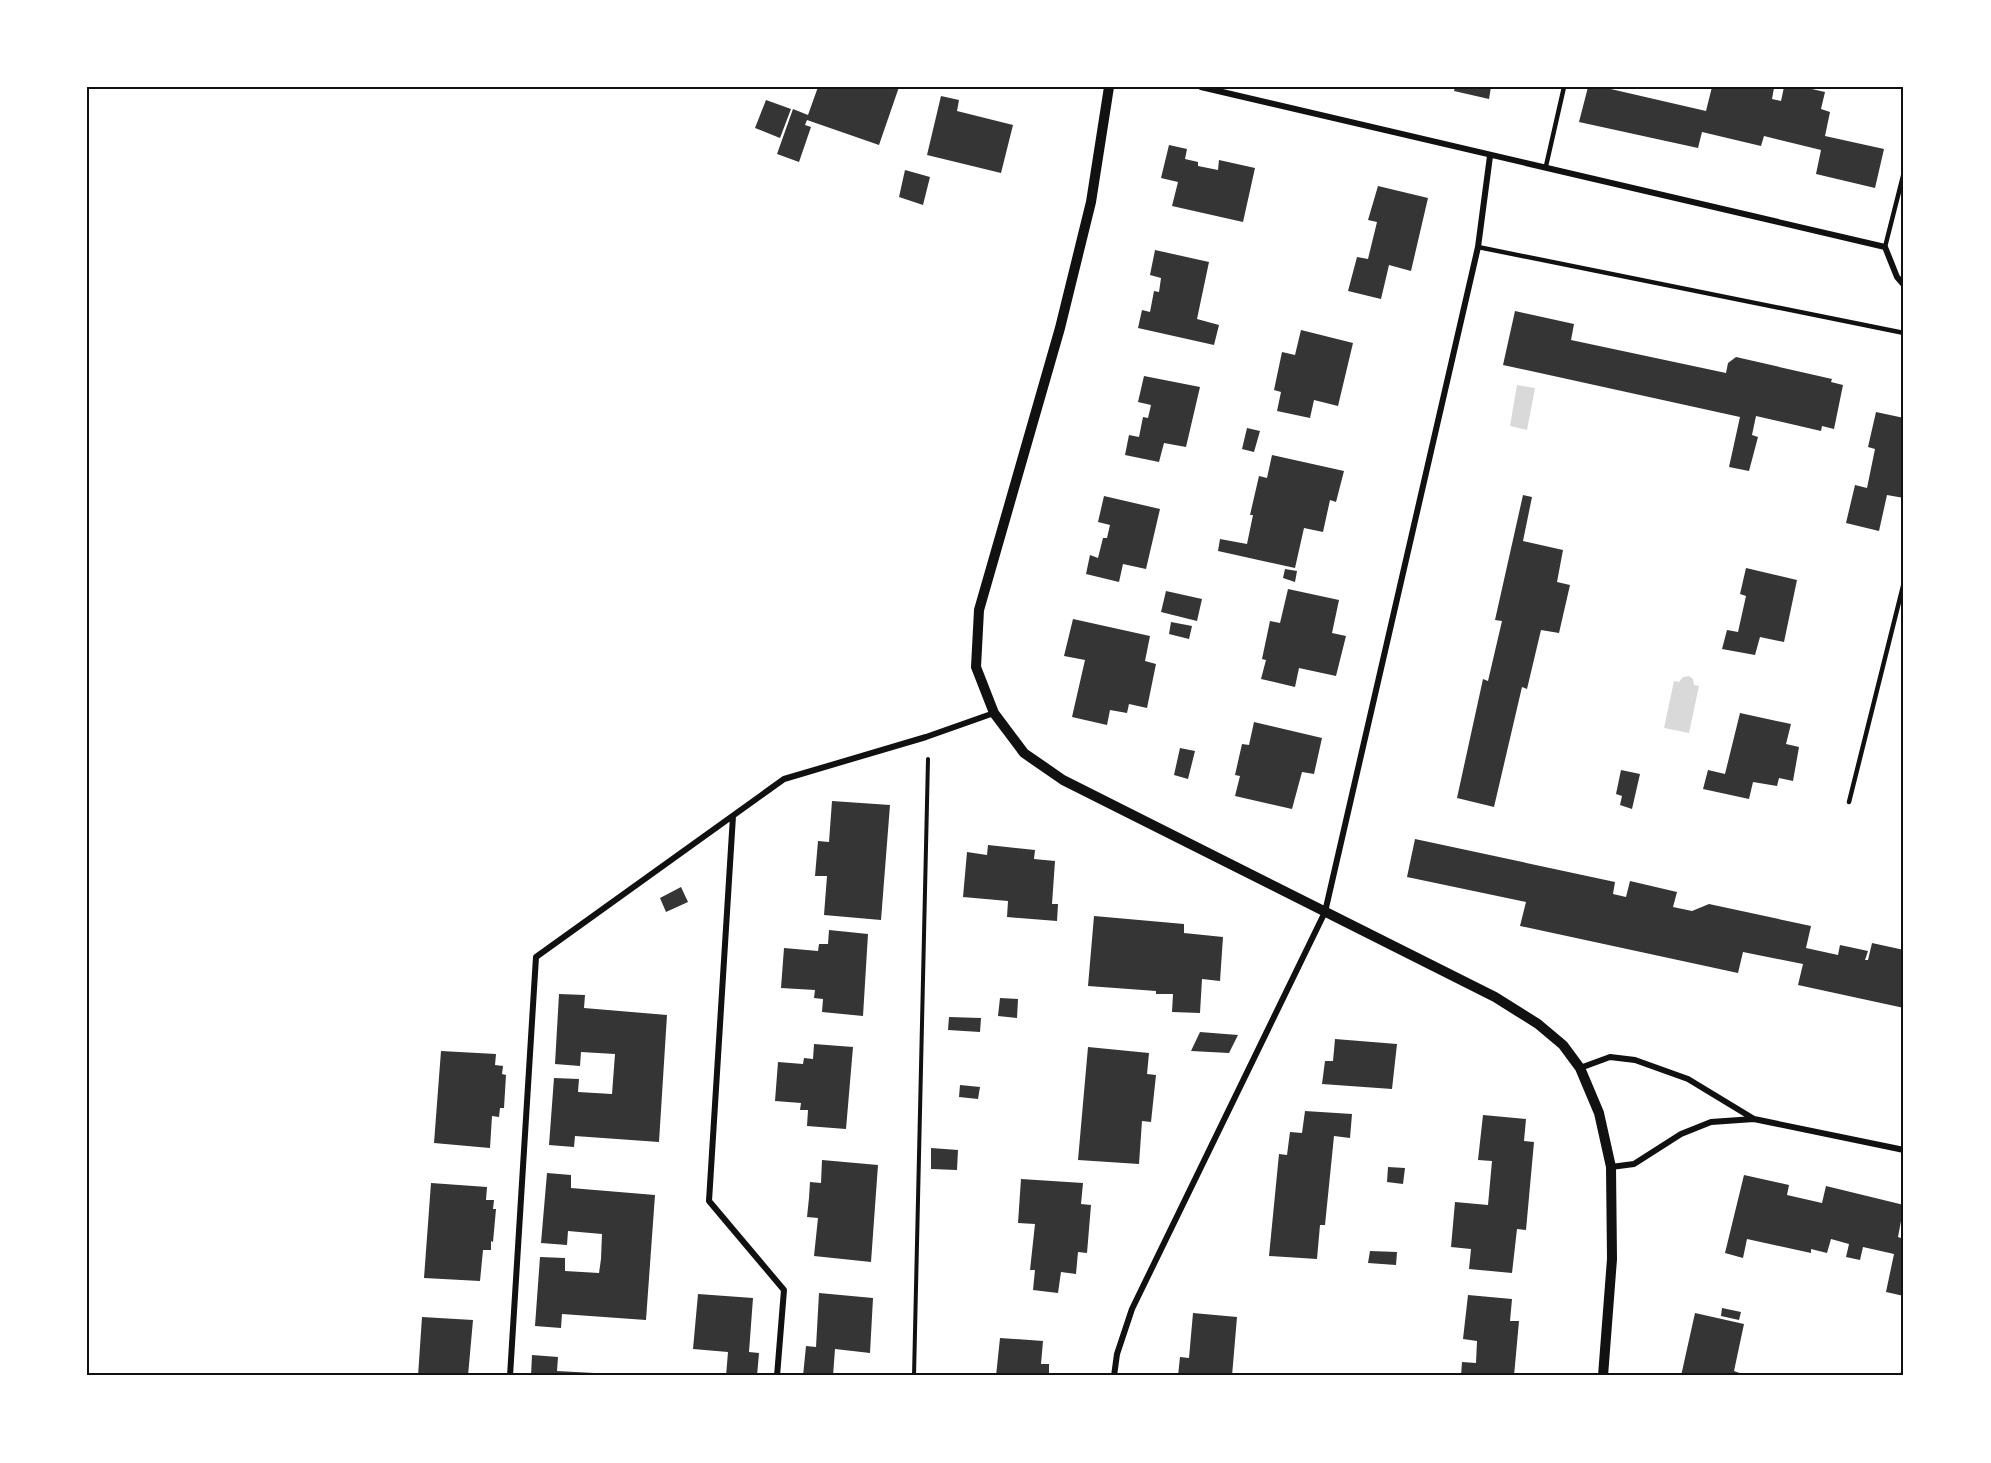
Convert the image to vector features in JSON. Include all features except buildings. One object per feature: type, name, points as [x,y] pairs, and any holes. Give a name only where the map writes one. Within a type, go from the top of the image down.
[{"type":"street","points":[[1109,87],[1091,202],[1060,328],[980,610],[976,667],[994,712],[1024,753],[1063,780],[1495,997],[1538,1024],[1563,1045],[1580,1068],[1599,1113],[1611,1167],[1612,1258],[1603,1376]]},
{"type":"street","points":[[1201,87],[1885,247],[1897,277],[1904,285]]},
{"type":"street","points":[[1114,1376],[1117,1354],[1132,1309],[1325,912],[1478,247],[1490,156]]},
{"type":"street","points":[[510,1376],[536,957],[784,779],[926,737],[994,712]]},
{"type":"street","points":[[733,816],[709,1201],[784,1290],[777,1376]]},
{"type":"street","points":[[1580,1068],[1610,1057],[1635,1060],[1688,1079],[1754,1119]]},
{"type":"street","points":[[1611,1167],[1634,1164],[1681,1134],[1711,1122],[1754,1119],[1904,1150]]},
{"type":"lane","points":[[1546,166],[1564,87]]},
{"type":"lane","points":[[1885,247],[1904,172]]},
{"type":"lane","points":[[1478,247],[1904,333]]},
{"type":"lane","points":[[1849,802],[1904,582]]},
{"type":"path","points":[[914,1376],[929,770],[926,737]]},
{"type":"shaded area","points":[[1517,385],[1535,388],[1527,430],[1510,426]]},
{"type":"shaded area","points":[[1689,676],[1693,679],[1694,685],[1699,686],[1689,733],[1664,728],[1674,681],[1679,682],[1683,677]]}]
